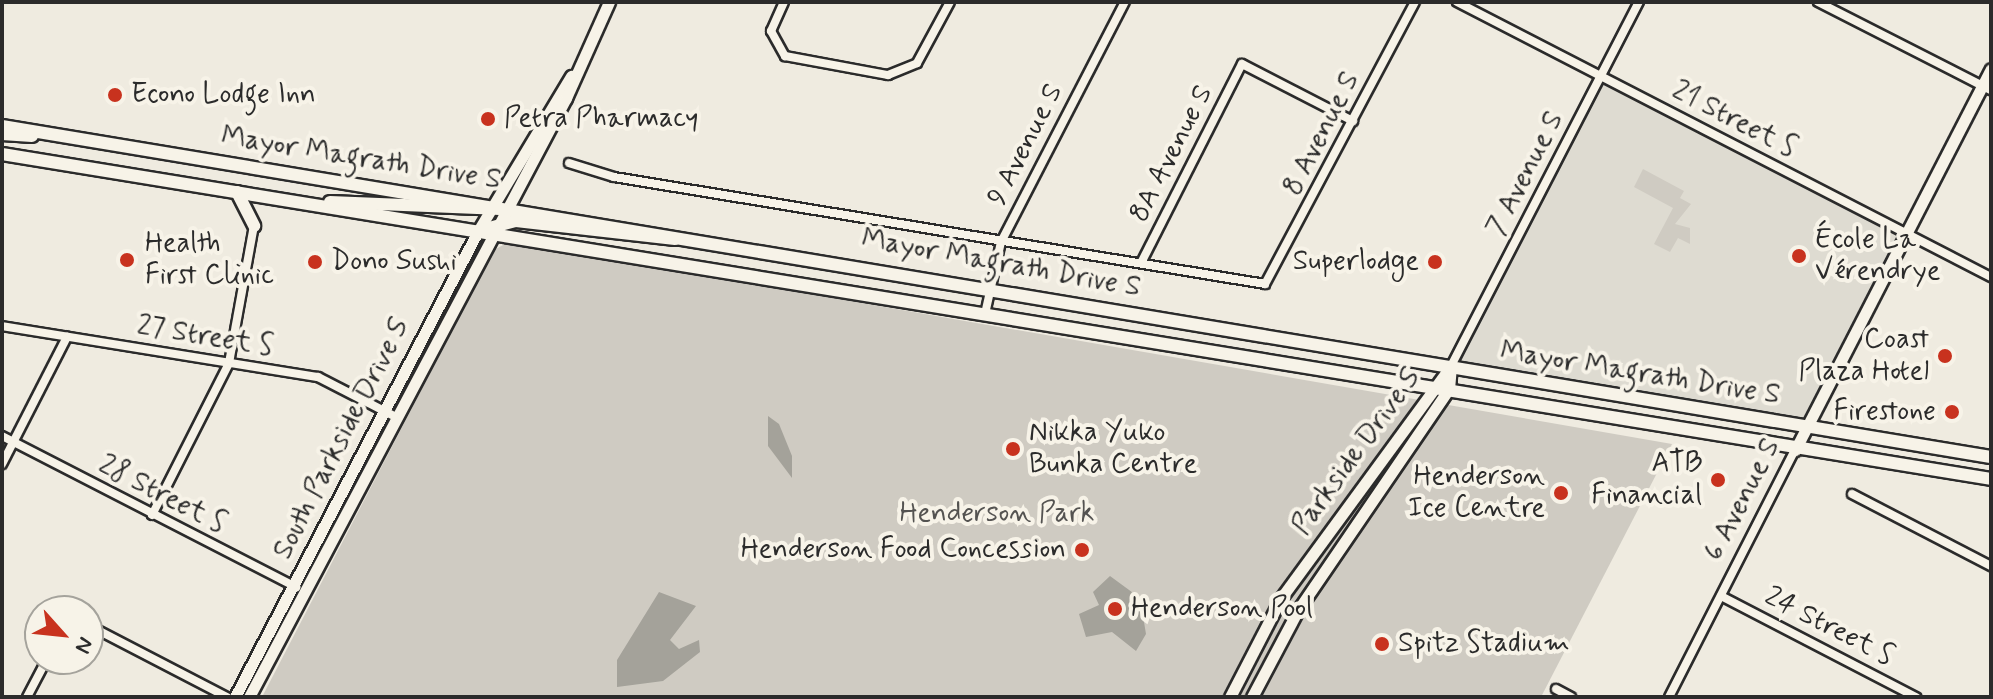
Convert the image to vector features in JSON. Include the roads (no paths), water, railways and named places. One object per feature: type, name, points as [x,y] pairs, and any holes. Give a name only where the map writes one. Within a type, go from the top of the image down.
[{"type":"main road","points":[[573,73],[609,2]]},
{"type":"main road","name":"6 Avenue S","points":[[1795,450],[1906,234],[1987,88],[1991,69]]},
{"type":"main road","name":"South Parkside Drive S","points":[[388,413],[509,207],[573,73]]},
{"type":"main road","name":"South Parkside Drive S","points":[[235,697],[298,588],[478,231],[573,73]]},
{"type":"main road","name":"Mayor Magrath Drive S","points":[[2,126],[490,209],[509,207],[990,286],[1991,457]]},
{"type":"main road","points":[[2,134],[59,135]]},
{"type":"main road","name":"Mayor Magrath Drive S","points":[[2,154],[1449,389],[1795,450],[1991,479]]},
{"type":"main road","points":[[237,192],[254,226],[275,199]]},
{"type":"main road","points":[[323,207],[333,200],[490,209]]},
{"type":"main road","points":[[478,231],[501,221],[659,240],[697,238]]},
{"type":"main road","name":"Parkside Drive S","points":[[1230,697],[1281,598],[1451,366]]},
{"type":"main road","name":"Parkside Drive S","points":[[1252,697],[1298,610],[1449,389],[1451,366]]},
{"type":"main road","name":"South Parkside Drive S","points":[[249,697],[298,588]]},
{"type":"street","points":[[784,2],[771,31],[780,53],[888,75],[909,68],[950,2]]},
{"type":"street","name":"9 Avenue S","points":[[985,314],[1001,242],[1125,2]]},
{"type":"street","name":"8 Avenue S","points":[[1265,284],[1415,2]]},
{"type":"street","name":"21 Street S","points":[[1457,2],[1991,277]]},
{"type":"street","name":"7 Avenue S","points":[[1451,366],[1639,2]]},
{"type":"street","points":[[1818,2],[1987,88]]},
{"type":"street","name":"8A Avenue S","points":[[1141,263],[1242,64],[1353,121]]},
{"type":"street","name":"Mayor Magrath Drive S","points":[[569,163],[614,177],[1265,284]]},
{"type":"street","points":[[152,515],[229,363],[254,226]]},
{"type":"street","name":"27 Street S","points":[[2,326],[318,377],[388,413]]},
{"type":"street","points":[[2,464],[67,337]]},
{"type":"street","name":"28 Street S","points":[[2,436],[298,588]]},
{"type":"street","name":"6 Avenue S","points":[[1669,697],[1795,450]]},
{"type":"street","points":[[1852,494],[1991,566]]},
{"type":"street","name":"24 Street S","points":[[1721,596],[1916,697]]},
{"type":"street","points":[[104,633],[227,697]]},
{"type":"street","points":[[27,697],[39,675]]},
{"type":"street","points":[[1556,689],[1571,697]]},
{"type":"place","name":"Econo Lodge Inn","points":[[115,95]]},
{"type":"place","name":"Petra Pharmacy","points":[[488,119]]},
{"type":"place","name":"École La Vérendrye","points":[[1799,256]]},
{"type":"place","name":"Health First Clinic","points":[[127,260]]},
{"type":"place","name":"Dono Sushi","points":[[315,262]]},
{"type":"place","name":"Superlodge","points":[[1435,262]]},
{"type":"place","name":"Coast Plaza Hotel","points":[[1945,356]]},
{"type":"place","name":"Firestone","points":[[1952,412]]},
{"type":"place","name":"Nikka Yuko Bunka Centre","points":[[1013,449]]},
{"type":"place","name":"ATB Financial","points":[[1718,480]]},
{"type":"place","name":"Henderson Ice Centre","points":[[1561,493]]},
{"type":"place","name":"Henderson Food Concession","points":[[1082,550]]},
{"type":"place","name":"Henderson Pool","points":[[1115,609]]},
{"type":"place","name":"Spitz Stadium","points":[[1382,644]]},
{"type":"park label","name":"Henderson Park","points":[[997,514]]}]
